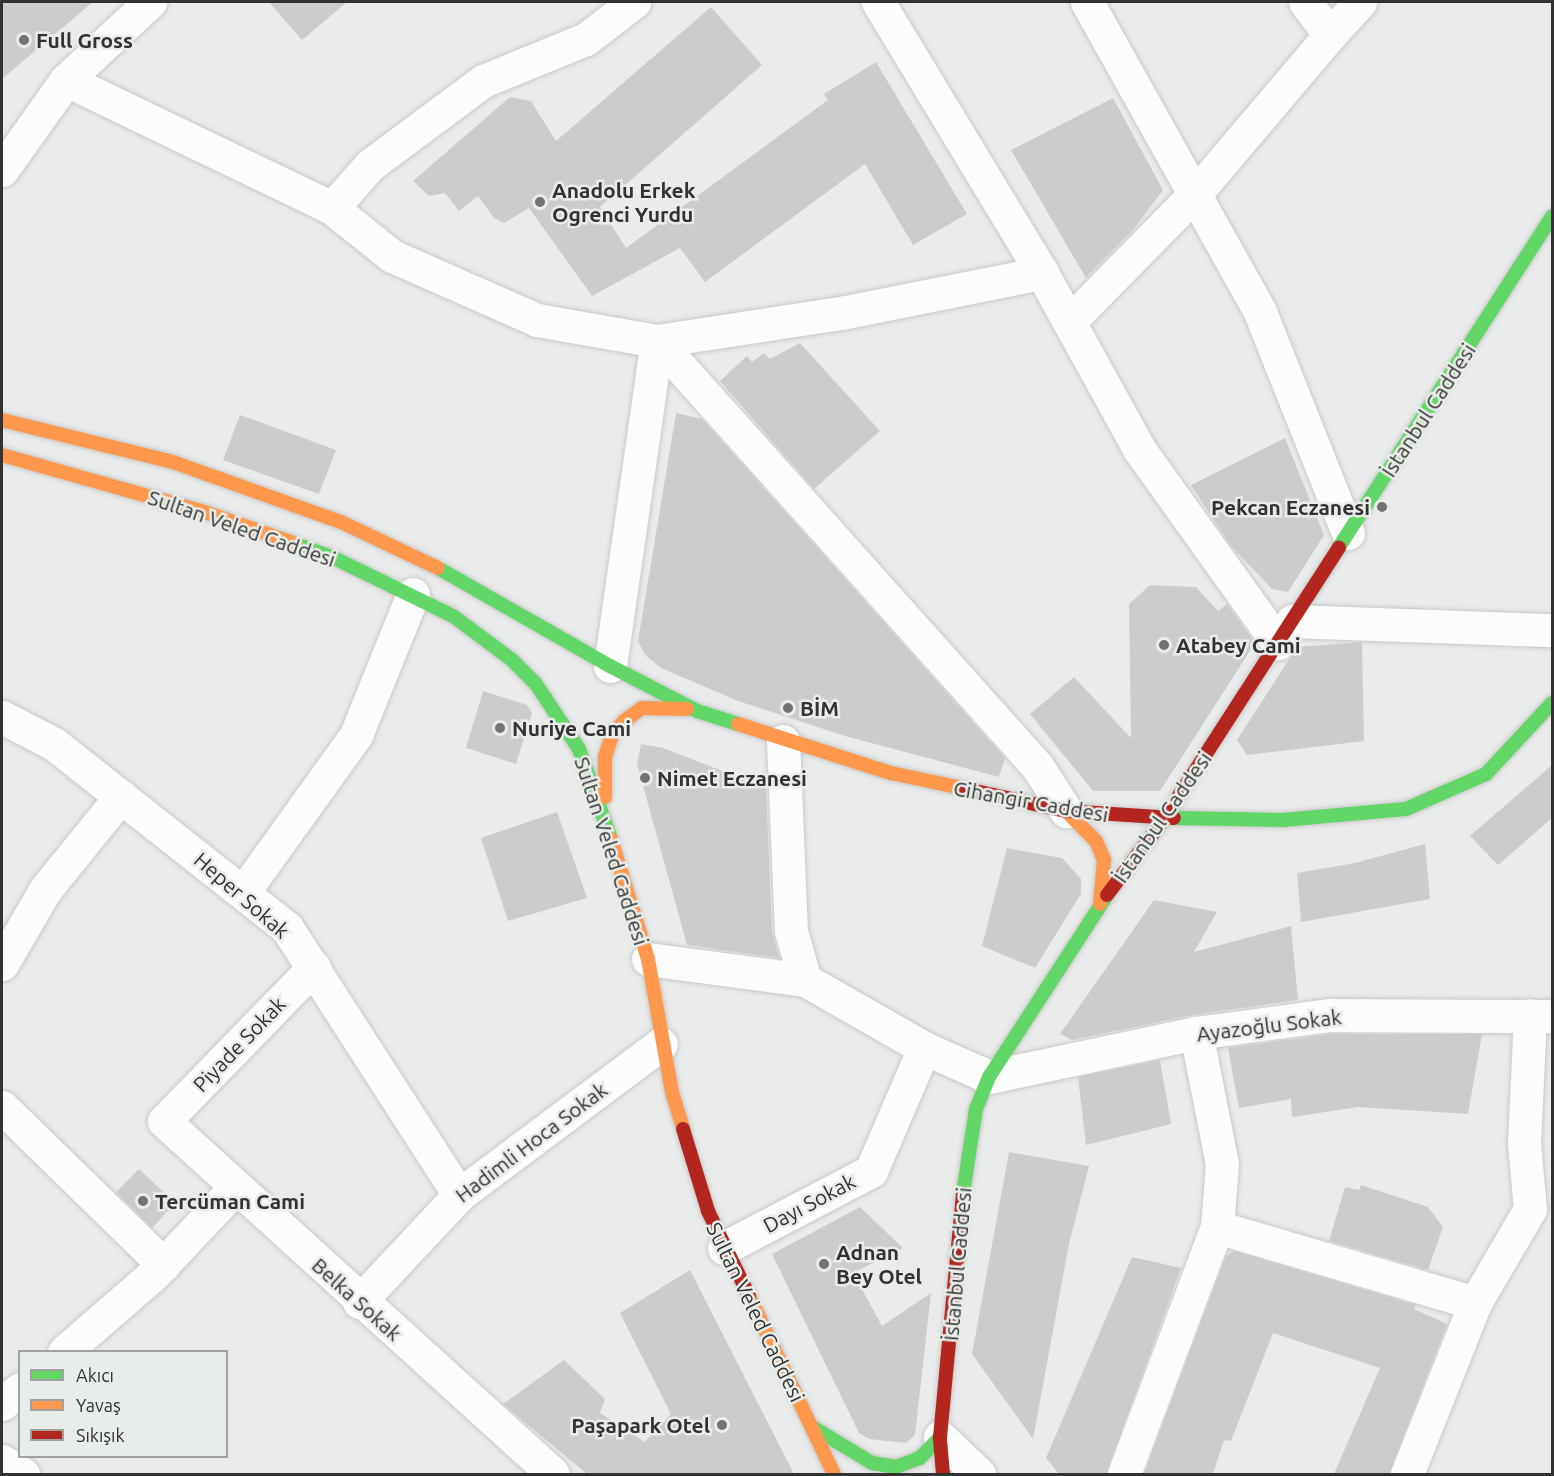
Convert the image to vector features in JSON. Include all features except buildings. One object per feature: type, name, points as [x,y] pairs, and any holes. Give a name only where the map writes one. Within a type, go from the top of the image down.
[{"type":"main road","name":"İstanbul Caddesi","points":[[943,1474],[940,1437],[967,1151],[976,1109],[989,1077],[1100,906],[1164,819],[1552,217]]},
{"type":"main road","name":"Sultan Veled Caddesi","points":[[2,420],[173,462],[341,522],[451,574],[610,666],[698,711]]},
{"type":"main road","name":"Sultan Veled Caddesi","points":[[2,455],[254,527],[413,594],[487,639],[536,684],[579,749],[608,831],[648,960],[661,1044],[694,1175],[724,1248],[834,1474]]},
{"type":"main road","name":"Cihangir Caddesi","points":[[698,711],[783,741],[891,773],[1066,811],[1164,819],[1283,820],[1407,809],[1486,774],[1552,703]]},
{"type":"main road","points":[[608,831],[603,783],[605,757],[612,735],[642,708],[662,706],[698,711]]},
{"type":"main road","points":[[1066,811],[1096,841],[1104,860],[1100,906]]},
{"type":"main road","points":[[812,1427],[872,1463],[896,1467],[920,1458],[940,1437]]},
{"type":"street","points":[[2,170],[66,80],[150,2]]},
{"type":"street","points":[[332,208],[370,165],[483,81],[586,39],[634,2]]},
{"type":"street","points":[[878,2],[1042,273],[1139,449],[1285,632],[1552,630]]},
{"type":"street","points":[[1087,2],[1260,312],[1348,533]]},
{"type":"street","points":[[1305,2],[1330,35]]},
{"type":"street","points":[[1069,322],[1195,194],[1360,2]]},
{"type":"street","points":[[66,80],[332,208],[392,256],[537,320],[657,341],[846,312],[1042,273]]},
{"type":"street","points":[[610,666],[657,341]]},
{"type":"street","points":[[657,341],[1037,766],[1066,811]]},
{"type":"street","points":[[244,891],[356,735],[413,594]]},
{"type":"street","name":"Heper Sokak","points":[[2,717],[54,744],[244,891],[287,928],[459,1195]]},
{"type":"street","points":[[783,741],[791,931],[805,980]]},
{"type":"street","points":[[2,963],[45,890],[121,796]]},
{"type":"street","points":[[648,960],[805,980],[924,1048],[989,1077]]},
{"type":"street","name":"Piyade Sokak","points":[[164,1121],[314,967]]},
{"type":"street","name":"Ayazoğlu Sokak","points":[[989,1077],[1196,1033],[1330,1015],[1541,1016]]},
{"type":"street","points":[[1407,1474],[1475,1304],[1541,1209],[1524,1143],[1541,1016]]},
{"type":"street","points":[[1124,1474],[1217,1227],[1222,1164],[1196,1033]]},
{"type":"street","name":"Hadimli Hoca Sokak","points":[[359,1302],[459,1195],[661,1044]]},
{"type":"street","name":"Dayı Sokak","points":[[724,1248],[871,1171],[924,1048]]},
{"type":"street","points":[[2,1107],[164,1264]]},
{"type":"street","name":"Belka Sokak","points":[[164,1121],[359,1302],[553,1474]]},
{"type":"street","points":[[66,1350],[164,1264],[236,1187]]},
{"type":"street","points":[[1217,1227],[1475,1304]]},
{"type":"street","points":[[2,1404],[18,1391]]},
{"type":"street","points":[[940,1437],[979,1474]]},
{"type":"street","points":[[2,1461],[23,1474]]},
{"type":"traffic: fast","points":[[1339,547],[1552,217]]},
{"type":"traffic: fast","points":[[296,544],[332,557],[453,616],[512,660],[536,684],[579,749],[611,839]]},
{"type":"traffic: fast","points":[[438,568],[610,666],[697,711],[738,724]]},
{"type":"traffic: fast","points":[[1174,818],[1283,820],[1406,809],[1486,774],[1552,703]]},
{"type":"traffic: fast","points":[[963,1193],[976,1109],[989,1077],[1107,895]]},
{"type":"traffic: fast","points":[[814,1428],[872,1463],[896,1467],[920,1458],[940,1437]]},
{"type":"traffic: slow","points":[[2,420],[173,462],[341,522],[438,568]]},
{"type":"traffic: slow","points":[[2,455],[208,513],[296,544]]},
{"type":"traffic: slow","points":[[605,797],[605,757],[612,735],[624,721],[642,708],[687,709]]},
{"type":"traffic: slow","points":[[738,724],[891,773],[962,788]]},
{"type":"traffic: slow","points":[[1066,811],[1096,841],[1104,860],[1100,904]]},
{"type":"traffic: slow","points":[[611,839],[648,959],[672,1092],[683,1129]]},
{"type":"traffic: slow","points":[[749,1296],[834,1474]]},
{"type":"traffic: jam","points":[[1107,895],[1164,819],[1339,547]]},
{"type":"traffic: jam","points":[[962,788],[1066,811],[1174,818]]},
{"type":"traffic: jam","points":[[683,1129],[708,1211],[749,1296]]},
{"type":"traffic: jam","points":[[943,1474],[940,1437],[963,1193]]},
{"type":"place","name":"Full Gross","points":[[24,40]]},
{"type":"place","name":"Anadolu Erkek Ogrenci Yurdu","points":[[540,202]]},
{"type":"place","name":"Pekcan Eczanesi","points":[[1382,507]]},
{"type":"place","name":"Atabey Cami","points":[[1164,645]]},
{"type":"place","name":"BİM","points":[[788,708]]},
{"type":"place","name":"Nuriye Cami","points":[[500,728]]},
{"type":"place","name":"Nimet Eczanesi","points":[[645,778]]},
{"type":"place","name":"Tercüman Cami","points":[[143,1201]]},
{"type":"place","name":"Adnan Bey Otel","points":[[824,1264]]},
{"type":"place","name":"Paşapark Otel","points":[[722,1425]]}]
